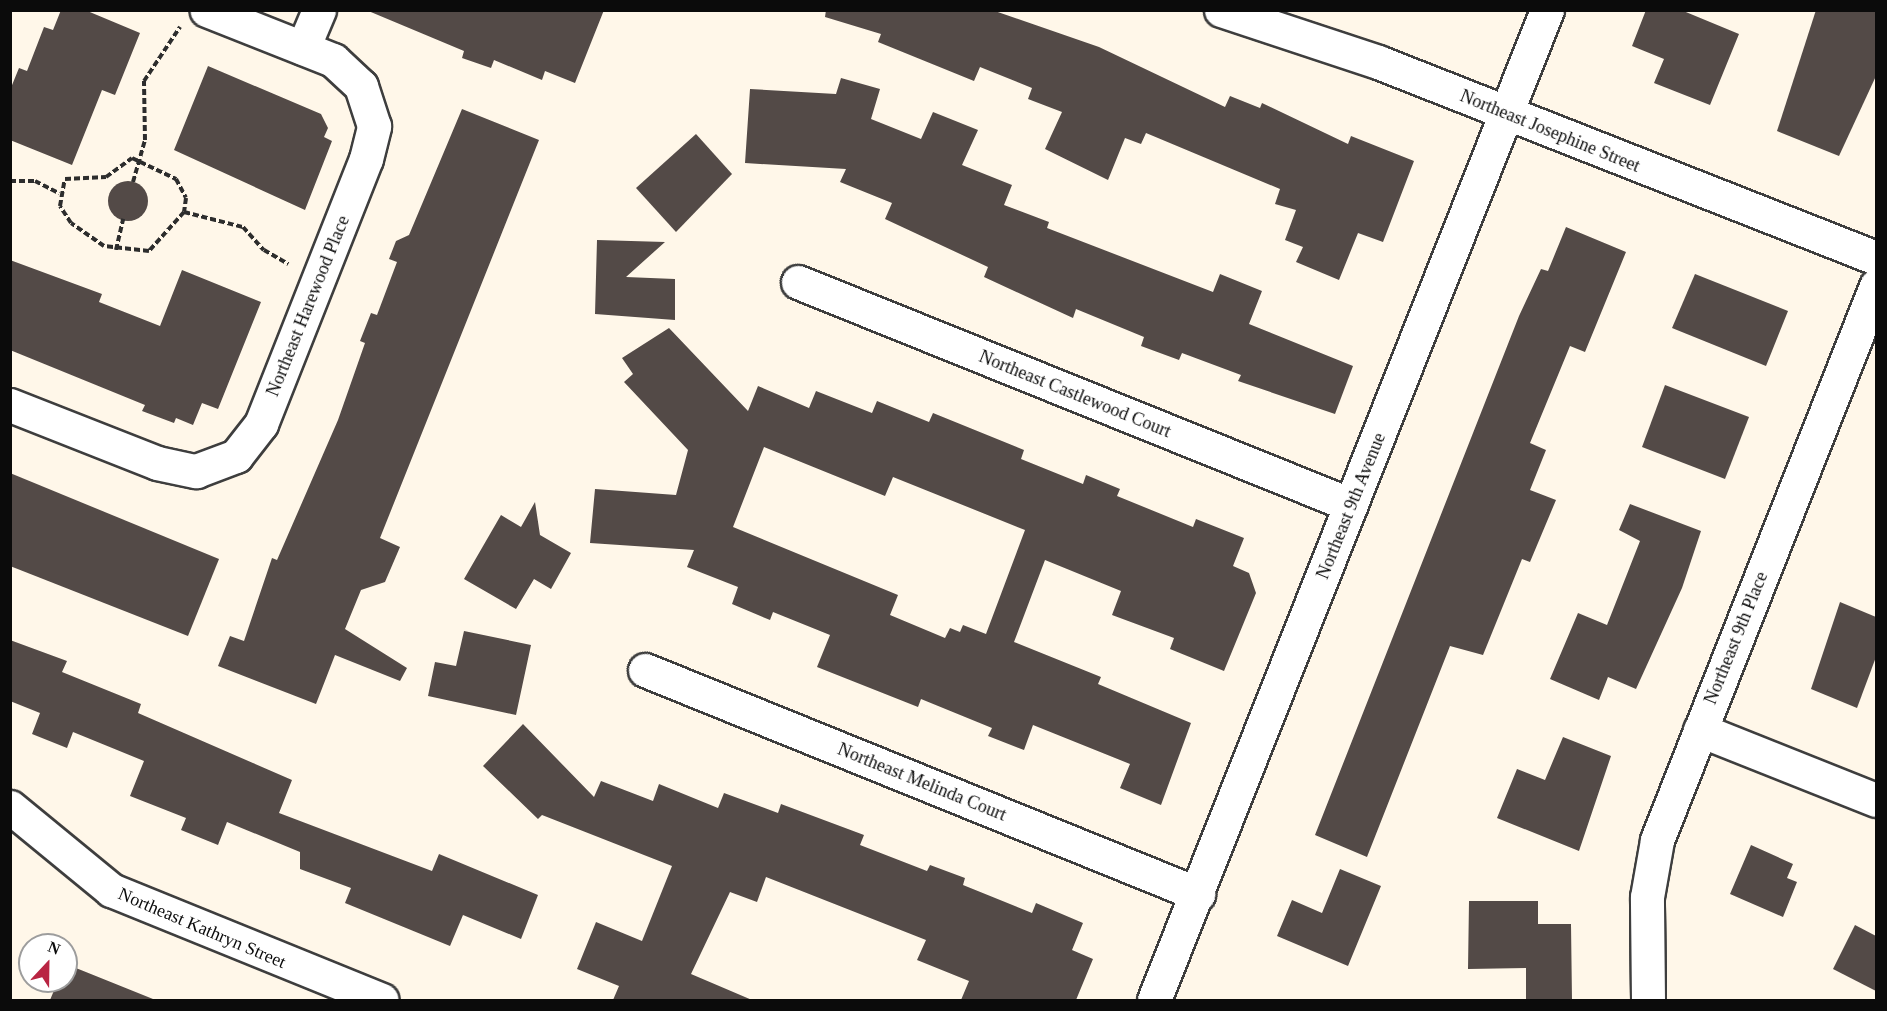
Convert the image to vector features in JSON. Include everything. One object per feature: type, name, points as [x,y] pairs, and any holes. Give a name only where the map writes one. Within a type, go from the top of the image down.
[{"type":"street","points":[[303,48],[319,10]]},
{"type":"street","name":"Northeast Josephine Street","points":[[1221,10],[1378,62],[1876,258]]},
{"type":"street","name":"Northeast 9th Avenue","points":[[1154,1000],[1547,10]]},
{"type":"street","name":"Northeast Harewood Place","points":[[10,405],[157,463],[196,471],[236,456],[261,424],[362,170],[374,126],[370,106],[348,72],[303,48],[194,16]]},
{"type":"street","name":"Northeast Castlewood Court","points":[[798,282],[1351,506]]},
{"type":"street","name":"Northeast 9th Place","points":[[1648,1000],[1647,897],[1657,840],[1876,285]]},
{"type":"street","name":"Northeast Melinda Court","points":[[645,670],[1198,894]]},
{"type":"street","points":[[1700,730],[1876,800]]},
{"type":"street","name":"Northeast Kathryn Street","points":[[10,807],[111,890],[382,1000]]},
{"type":"path","points":[[133,182],[142,160],[144,81],[194,16]]},
{"type":"path","points":[[10,181],[35,181],[59,193],[71,223],[116,250],[149,251],[184,212],[186,198],[176,179],[142,160],[122,161],[106,177],[66,179],[59,193]]},
{"type":"path","points":[[184,212],[243,227],[264,250],[294,267]]},
{"type":"path","points":[[116,250],[123,219]]},
{"type":"building","points":[[61,10],[85,10],[140,33],[115,95],[102,90],[72,165],[10,140],[10,90],[19,68],[27,71],[44,27],[53,30]]},
{"type":"building","points":[[366,10],[604,10],[575,83],[545,71],[542,80],[494,60],[491,68],[462,58],[464,51]]},
{"type":"building","points":[[826,10],[992,10],[1099,47],[1225,107],[1230,96],[1260,108],[1262,103],[1348,144],[1351,136],[1414,161],[1383,242],[1358,233],[1339,280],[1296,262],[1303,247],[1285,240],[1296,210],[1275,204],[1280,189],[1146,133],[1141,144],[1125,138],[1108,180],[1045,149],[1062,112],[1028,99],[1032,88],[980,67],[974,81],[878,42],[881,34],[825,17]]},
{"type":"building","points":[[1646,10],[1681,10],[1739,34],[1710,105],[1654,83],[1664,59],[1632,46]]},
{"type":"building","points":[[1816,10],[1876,10],[1876,76],[1839,156],[1777,131]]},
{"type":"building","points":[[208,66],[321,114],[328,128],[324,137],[332,141],[305,210],[174,150]]},
{"type":"building","points":[[841,78],[880,89],[871,119],[921,139],[933,112],[978,130],[962,165],[1012,185],[1004,205],[1049,222],[1047,228],[1213,292],[1220,274],[1262,291],[1249,324],[1353,366],[1335,414],[1238,381],[1241,375],[1182,353],[1179,360],[1141,346],[1144,337],[1076,309],[1073,318],[984,277],[988,267],[885,219],[892,203],[840,182],[846,169],[745,163],[750,89],[836,94]]},
{"type":"building","points":[[462,109],[539,140],[380,538],[400,547],[385,582],[361,590],[345,629],[407,668],[400,681],[335,655],[316,704],[218,666],[230,636],[244,641],[272,558],[277,560],[338,420],[365,343],[360,341],[371,313],[377,315],[397,262],[389,259],[396,241],[409,235]]},
{"type":"building","points":[[696,134],[732,174],[676,232],[636,188]]},
{"type":"building","points":[[128,181],[142,187],[148,201],[142,215],[128,221],[114,215],[108,201],[114,187]]},
{"type":"building","points":[[1566,227],[1626,252],[1585,352],[1570,346],[1530,443],[1546,450],[1530,490],[1556,500],[1530,562],[1522,559],[1483,655],[1450,646],[1367,857],[1315,835],[1519,316],[1541,269],[1548,271]]},
{"type":"building","points":[[597,240],[665,242],[626,277],[675,279],[675,320],[595,314]]},
{"type":"building","points":[[10,260],[102,294],[99,302],[160,326],[182,270],[261,302],[218,409],[202,403],[193,425],[176,418],[174,423],[142,411],[145,405],[10,350]]},
{"type":"building","points":[[1695,274],[1788,311],[1766,366],[1672,328]]},
{"type":"building","points":[[669,328],[748,411],[758,386],[809,408],[816,391],[872,413],[877,401],[929,422],[933,413],[1024,450],[1021,459],[1083,484],[1086,475],[1120,489],[1117,496],[1193,527],[1196,519],[1244,538],[1233,566],[1249,573],[1256,593],[1224,671],[1170,649],[1174,638],[1112,615],[1121,591],[1045,560],[1014,642],[1101,677],[1098,684],[1191,723],[1161,805],[1120,788],[1130,764],[1033,725],[1024,750],[988,736],[992,728],[921,699],[918,707],[817,667],[830,635],[773,612],[770,620],[732,604],[738,587],[687,567],[694,550],[590,543],[595,489],[676,495],[688,450],[624,382],[633,374],[622,358]],"holes":[[[764,447],[885,496],[893,477],[1025,530],[986,634],[963,625],[960,632],[950,628],[945,638],[890,615],[898,595],[733,527]]]},
{"type":"building","points":[[1665,385],[1749,417],[1725,479],[1642,447]]},
{"type":"building","points":[[10,473],[219,559],[188,636],[10,566]]},
{"type":"building","points":[[535,502],[540,535],[571,553],[551,589],[534,579],[516,609],[464,579],[501,515],[521,527]]},
{"type":"building","points":[[1630,504],[1701,531],[1682,588],[1636,689],[1608,677],[1599,700],[1550,679],[1578,613],[1607,625],[1640,541],[1619,530]]},
{"type":"building","points":[[1840,602],[1876,617],[1876,657],[1857,708],[1811,689]]},
{"type":"building","points":[[464,631],[531,645],[516,715],[428,696],[435,662],[456,666]]},
{"type":"building","points":[[10,640],[67,661],[62,672],[141,704],[138,713],[292,780],[279,813],[432,871],[439,854],[538,895],[521,939],[463,915],[450,946],[345,903],[351,888],[300,869],[300,852],[227,822],[218,845],[181,830],[186,818],[130,796],[144,761],[73,732],[67,748],[32,734],[40,713],[10,701]]},
{"type":"building","points":[[523,724],[594,797],[601,781],[653,801],[659,784],[718,808],[724,793],[778,813],[781,804],[864,835],[860,845],[927,871],[930,865],[965,878],[963,885],[1032,913],[1036,903],[1083,923],[1072,950],[1093,959],[1076,1000],[961,1000],[969,981],[917,960],[926,940],[766,877],[757,902],[730,892],[691,974],[752,1000],[613,1000],[619,986],[577,969],[596,922],[642,941],[672,866],[542,815],[538,819],[483,766]]},
{"type":"building","points":[[1563,737],[1611,756],[1579,851],[1497,818],[1517,769],[1545,780]]},
{"type":"building","points":[[1751,845],[1793,864],[1787,878],[1797,882],[1783,917],[1730,894]]},
{"type":"building","points":[[1340,869],[1381,886],[1348,966],[1277,936],[1292,900],[1322,913]]},
{"type":"building","points":[[1469,901],[1538,901],[1538,924],[1571,924],[1572,1000],[1526,1000],[1526,968],[1468,969]]},
{"type":"building","points":[[1855,925],[1876,936],[1876,991],[1833,969]]},
{"type":"building","points":[[78,969],[153,999],[152,1000],[50,1000],[53,993],[78,993]]}]
